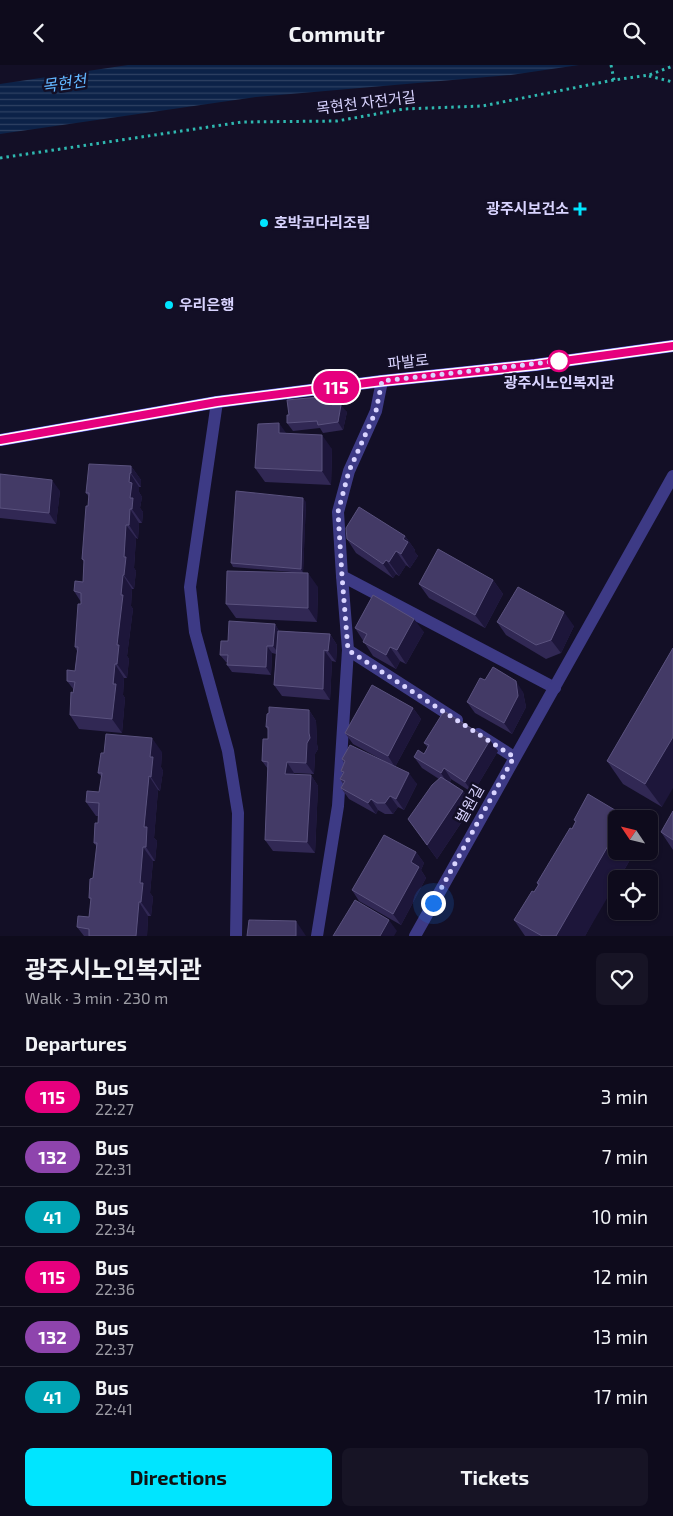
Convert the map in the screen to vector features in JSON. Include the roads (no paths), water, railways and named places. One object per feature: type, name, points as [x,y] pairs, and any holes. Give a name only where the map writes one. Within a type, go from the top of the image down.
[{"type":"main road","name":"파발로","points":[[0,440],[217,402],[382,381],[535,365],[673,346]]},
{"type":"street","points":[[317,936],[338,805],[348,650],[338,512],[349,471],[376,411],[382,381]]},
{"type":"street","points":[[217,402],[190,587],[195,632],[228,751],[238,813],[236,936]]},
{"type":"street","name":"벌원길","points":[[415,936],[673,476]]},
{"type":"street","points":[[342,576],[555,688]]},
{"type":"street","points":[[348,650],[514,757]]},
{"type":"water","name":"목현천","points":[[128,65],[579,65],[511,75],[256,97],[0,134],[0,84]]},
{"type":"place","name":"광주시보건소","points":[[580,209]]},
{"type":"place","name":"호박코다리조림","points":[[264,223]]},
{"type":"place","name":"우리은행","points":[[169,305]]},
{"type":"place","name":"광주시노인복지관","points":[[559,361]]}]
